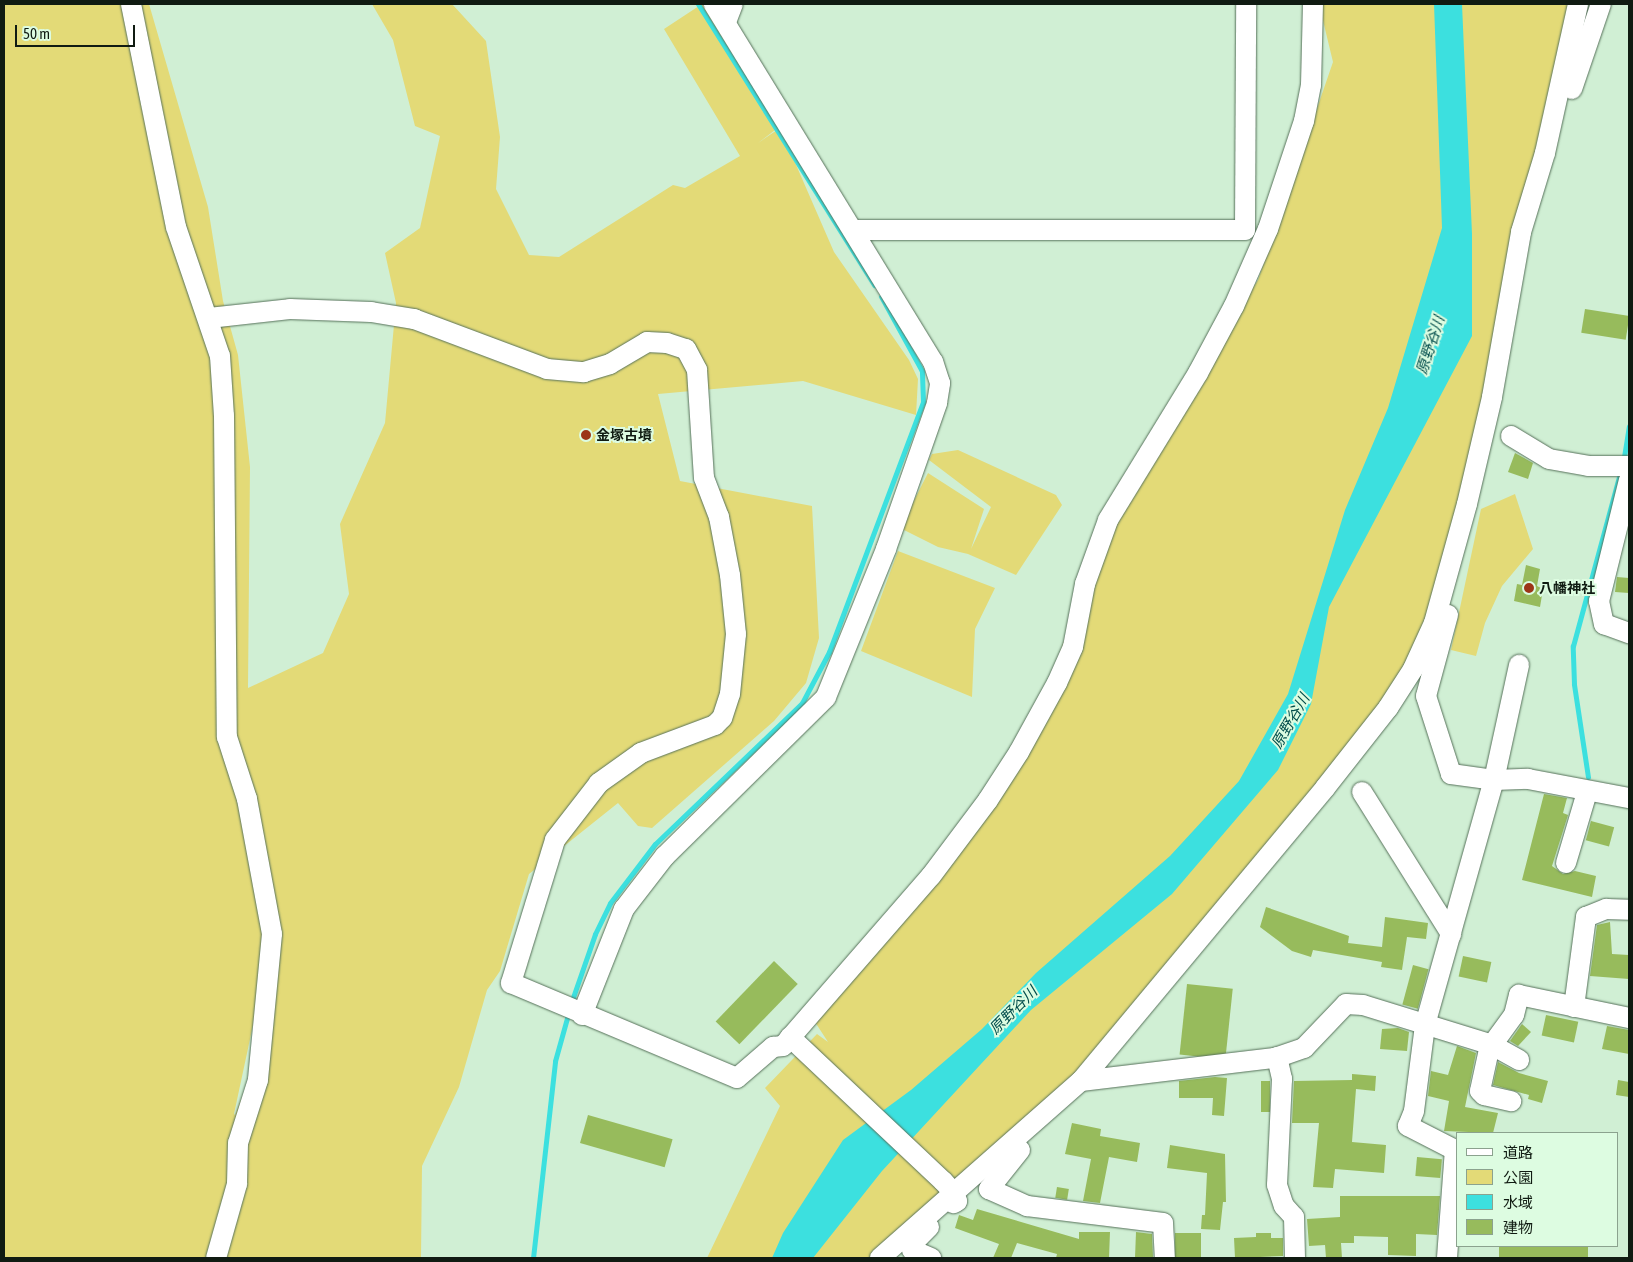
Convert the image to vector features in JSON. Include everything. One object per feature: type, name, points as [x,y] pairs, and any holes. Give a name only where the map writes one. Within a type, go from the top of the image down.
[{"type":"street","points":[[131,4],[176,227],[209,318],[220,356],[224,416],[227,737],[247,800],[272,934],[258,1080],[238,1143],[237,1184],[216,1258]]},
{"type":"street","points":[[582,1015],[624,909],[653,871],[826,697],[886,549],[934,418],[940,382],[933,362],[855,230],[714,4]]},
{"type":"street","points":[[726,22],[733,4]]},
{"type":"street","points":[[855,230],[1245,230],[1246,4]]},
{"type":"street","points":[[209,318],[290,309],[371,312],[414,319],[547,369],[584,372],[610,364],[647,342],[667,343],[686,349],[697,370],[704,478],[719,517],[735,624],[730,694],[722,718],[715,725],[641,753],[599,783],[555,840],[511,983],[582,1015],[737,1078],[773,1047],[783,1046],[931,876],[982,808],[1019,752],[1057,682],[1073,647],[1084,584],[1108,520],[1198,373],[1234,306],[1268,229],[1304,121],[1311,85],[1313,4]]},
{"type":"street","points":[[880,1258],[948,1187],[1036,1124],[1081,1081],[1319,796],[1388,708],[1413,669],[1434,623],[1490,406],[1521,232],[1539,174],[1578,4]]},
{"type":"street","points":[[1539,174],[1557,137],[1601,4]]},
{"type":"street","points":[[1511,436],[1549,459],[1588,466],[1629,466]]},
{"type":"street","points":[[1629,480],[1599,601],[1604,624],[1629,633]]},
{"type":"street","points":[[1444,584],[1450,610],[1426,696],[1451,774],[1494,780],[1528,779],[1587,792],[1629,798]]},
{"type":"street","points":[[1447,1258],[1455,1150],[1408,1126],[1414,1111],[1425,1025],[1494,780],[1519,665]]},
{"type":"street","points":[[1362,792],[1451,934]]},
{"type":"street","points":[[1566,863],[1587,792]]},
{"type":"street","points":[[1574,1007],[1586,918],[1606,909],[1629,910]]},
{"type":"street","points":[[1511,1101],[1484,1095],[1480,1091],[1491,1045],[1514,1015],[1519,995],[1629,1018]]},
{"type":"street","points":[[1081,1081],[1277,1057],[1304,1048],[1346,1004],[1363,1005],[1491,1045],[1519,1060]]},
{"type":"street","points":[[790,1037],[948,1187],[956,1200],[915,1241],[912,1250],[931,1258]]},
{"type":"street","points":[[1277,1057],[1282,1080],[1277,1185],[1284,1206],[1294,1217],[1295,1258]]},
{"type":"street","points":[[1036,1124],[1036,1132],[989,1190],[1026,1206],[1163,1223],[1165,1258]]},
{"type":"green space","points":[[4,4],[149,4],[208,207],[223,301],[238,355],[250,467],[248,688],[323,653],[349,594],[340,524],[385,423],[396,303],[385,253],[420,228],[440,136],[415,126],[393,40],[372,4],[452,4],[486,41],[500,137],[496,189],[529,255],[559,257],[673,185],[685,188],[740,156],[664,29],[702,4],[779,127],[758,143],[780,128],[834,252],[909,360],[918,379],[916,415],[803,381],[658,394],[680,481],[812,506],[819,638],[806,683],[774,721],[652,828],[638,826],[618,803],[529,874],[500,971],[487,990],[459,1087],[422,1166],[421,1258],[4,1258]],"holes":[[[256,1011],[248,1082],[235,1115]]]},
{"type":"green space","points":[[1319,4],[1574,4],[1487,394],[1420,654],[1081,1081],[873,1258],[707,1258],[780,1106],[765,1088],[817,1034],[828,1042],[815,1022],[1032,728],[1085,584],[1182,397],[1258,280],[1333,62]]},
{"type":"green space","points":[[958,450],[1056,495],[1062,505],[1016,575],[968,554],[938,547],[900,528],[928,473],[984,509],[971,549],[991,507],[929,460],[932,454]]},
{"type":"green space","points":[[1515,494],[1533,549],[1502,586],[1485,623],[1476,656],[1451,650],[1481,509]]},
{"type":"green space","points":[[898,551],[995,588],[975,629],[972,697],[861,651]]},
{"type":"water","name":"原野谷川","points":[[1434,4],[1462,4],[1472,234],[1472,336],[1329,607],[1311,704],[1278,770],[1172,894],[1031,1010],[882,1171],[813,1258],[772,1258],[783,1233],[843,1140],[911,1090],[982,1029],[1036,973],[1170,856],[1239,781],[1288,694],[1345,510],[1388,408],[1442,228]]},
{"type":"building","points":[[1585,309],[1629,316],[1626,340],[1581,333]]},
{"type":"building","points":[[1515,453],[1533,463],[1528,479],[1508,472]]},
{"type":"building","name":"八幡神社","points":[[1526,565],[1540,569],[1537,586],[1543,589],[1540,607],[1514,601],[1517,584],[1522,585]]},
{"type":"building","points":[[1617,577],[1629,578],[1629,593],[1615,592]]},
{"type":"building","points":[[1544,794],[1567,798],[1563,813],[1568,815],[1552,866],[1563,874],[1575,871],[1596,876],[1592,897],[1522,880]]},
{"type":"building","points":[[1591,821],[1614,827],[1609,847],[1586,840]]},
{"type":"building","points":[[1266,907],[1349,936],[1348,943],[1382,947],[1385,917],[1428,923],[1426,939],[1407,937],[1402,970],[1381,967],[1382,962],[1313,950],[1311,957],[1292,951],[1260,927]]},
{"type":"building","points":[[1610,922],[1612,954],[1629,955],[1629,979],[1590,976],[1597,925]]},
{"type":"building","points":[[1463,956],[1491,962],[1487,983],[1459,977]]},
{"type":"building","points":[[774,961],[798,984],[739,1044],[716,1021]]},
{"type":"building","points":[[1413,965],[1428,969],[1418,1009],[1402,1005]]},
{"type":"building","points":[[1187,984],[1233,989],[1225,1059],[1180,1055]]},
{"type":"building","points":[[1546,1015],[1578,1022],[1574,1042],[1542,1036]]},
{"type":"building","points":[[1522,1024],[1531,1032],[1518,1046],[1510,1041]]},
{"type":"building","points":[[1607,1026],[1629,1030],[1629,1054],[1602,1049]]},
{"type":"building","points":[[1398,1028],[1409,1032],[1407,1051],[1380,1049],[1382,1029]]},
{"type":"building","points":[[1457,1046],[1476,1053],[1465,1107],[1498,1113],[1493,1132],[1444,1131],[1449,1101],[1428,1096],[1431,1071],[1448,1075]]},
{"type":"building","points":[[1498,1062],[1519,1073],[1548,1081],[1542,1103],[1528,1099],[1529,1095],[1493,1085]]},
{"type":"building","points":[[1352,1074],[1376,1076],[1375,1091],[1356,1089],[1352,1142],[1386,1145],[1384,1173],[1335,1169],[1333,1188],[1313,1187],[1319,1123],[1292,1123],[1294,1081],[1352,1080]]},
{"type":"building","points":[[1215,1077],[1227,1078],[1224,1116],[1212,1115],[1213,1098],[1179,1098],[1179,1081]]},
{"type":"building","points":[[1618,1080],[1629,1082],[1629,1097],[1616,1095]]},
{"type":"building","points":[[1261,1081],[1270,1081],[1270,1112],[1261,1112]]},
{"type":"building","points":[[588,1115],[673,1139],[665,1167],[580,1143]]},
{"type":"building","points":[[1072,1123],[1101,1129],[1100,1136],[1140,1143],[1137,1162],[1109,1157],[1100,1203],[1083,1201],[1091,1159],[1065,1154]]},
{"type":"building","points":[[1170,1145],[1225,1154],[1226,1202],[1223,1202],[1220,1230],[1201,1229],[1202,1215],[1205,1215],[1207,1173],[1167,1168]]},
{"type":"building","points":[[1417,1157],[1442,1159],[1440,1178],[1415,1176]]},
{"type":"building","points":[[1057,1187],[1069,1189],[1067,1200],[1055,1198]]},
{"type":"building","points":[[1340,1196],[1440,1196],[1437,1235],[1416,1234],[1416,1256],[1388,1255],[1388,1237],[1354,1236],[1354,1243],[1341,1243],[1342,1258],[1326,1258],[1325,1245],[1309,1246],[1307,1219],[1340,1217]]},
{"type":"building","points":[[977,1209],[1079,1239],[1079,1232],[1110,1232],[1109,1258],[1056,1258],[1057,1254],[1017,1243],[1011,1258],[993,1258],[999,1244],[955,1228],[959,1215],[973,1220]]},
{"type":"building","points":[[1136,1232],[1152,1234],[1153,1258],[1135,1258]]},
{"type":"building","points":[[1175,1233],[1201,1233],[1201,1258],[1175,1258]]},
{"type":"building","points":[[1256,1233],[1271,1233],[1271,1238],[1283,1238],[1283,1256],[1235,1258],[1234,1238],[1256,1237]]},
{"type":"building","points":[[1499,1247],[1588,1247],[1588,1258],[1499,1258]]},
{"type":"waterway","points":[[698,4],[874,285]]},
{"type":"waterway","points":[[571,1003],[595,934],[610,903],[655,844],[802,703],[829,652],[923,402],[922,371],[881,296]]},
{"type":"waterway","points":[[1624,457],[1629,426]]},
{"type":"waterway","points":[[1588,777],[1574,684],[1573,646],[1619,477]]},
{"type":"waterway","points":[[533,1258],[555,1061],[569,1011]]},
{"type":"place","name":"金塚古墳","points":[[586,435]]},
{"type":"place","name":"八幡神社","points":[[1529,588]]}]
